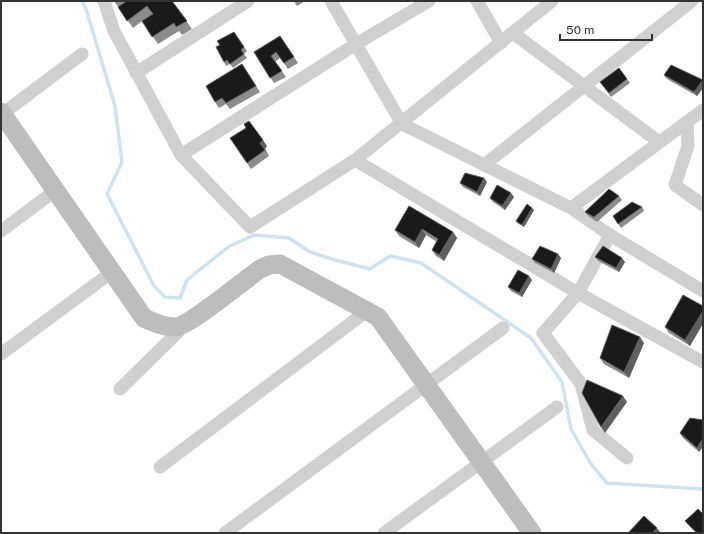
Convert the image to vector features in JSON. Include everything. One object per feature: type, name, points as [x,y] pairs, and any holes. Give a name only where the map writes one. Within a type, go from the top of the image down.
[{"type":"street","points":[[104,1],[114,31],[181,155],[250,227],[355,160],[402,124],[552,1]]},
{"type":"street","points":[[136,73],[248,1]]},
{"type":"street","points":[[331,1],[402,124],[570,208],[610,235],[703,291]]},
{"type":"street","points":[[181,155],[356,44],[429,1]]},
{"type":"street","points":[[477,1],[501,43]]},
{"type":"street","points":[[484,164],[692,1]]},
{"type":"street","points":[[513,33],[659,142]]},
{"type":"street","points":[[82,54],[2,114],[144,318],[158,325],[178,327],[201,314],[260,269],[269,265],[280,264],[367,311],[378,318],[532,533]]},
{"type":"street","points":[[570,208],[703,110]]},
{"type":"street","points":[[687,122],[688,146],[675,185],[703,205]]},
{"type":"street","points":[[355,160],[578,293],[703,362]]},
{"type":"street","points":[[1,231],[56,190]]},
{"type":"street","points":[[610,235],[578,293],[543,333],[581,384],[594,430],[627,458]]},
{"type":"street","points":[[1,354],[112,272]]},
{"type":"street","points":[[160,467],[367,311]]},
{"type":"street","points":[[120,389],[178,332],[178,327]]},
{"type":"street","points":[[225,533],[503,328]]},
{"type":"street","points":[[384,533],[557,407]]},
{"type":"building","points":[[127,1],[172,1],[187,21],[176,27],[174,23],[152,37],[142,21],[153,14],[147,6],[127,21],[118,7]]},
{"type":"building","points":[[234,32],[244,47],[241,50],[244,54],[230,64],[227,60],[224,62],[216,47],[220,45],[217,41]]},
{"type":"building","points":[[280,36],[294,57],[284,63],[276,52],[271,56],[282,71],[270,78],[254,52]]},
{"type":"building","points":[[242,64],[256,86],[226,103],[222,98],[215,102],[206,86]]},
{"type":"building","points":[[671,65],[703,80],[694,92],[664,75]]},
{"type":"building","points":[[619,68],[627,79],[609,93],[600,82]]},
{"type":"building","points":[[249,121],[263,140],[260,143],[265,150],[247,163],[230,138],[246,128],[244,124]]},
{"type":"building","points":[[465,173],[484,178],[477,192],[460,183]]},
{"type":"building","points":[[497,185],[511,193],[502,206],[490,198]]},
{"type":"building","points":[[609,189],[619,196],[594,217],[585,212]]},
{"type":"building","points":[[632,202],[642,207],[618,224],[613,216]]},
{"type":"building","points":[[527,204],[532,208],[522,225],[516,221]]},
{"type":"building","points":[[409,206],[453,232],[439,255],[432,250],[438,239],[422,229],[415,242],[395,230]]},
{"type":"building","points":[[540,246],[558,254],[551,269],[532,259]]},
{"type":"building","points":[[603,246],[622,258],[616,268],[595,257]]},
{"type":"building","points":[[518,270],[529,276],[519,293],[508,287]]},
{"type":"building","points":[[683,295],[703,306],[703,311],[685,340],[665,327]]},
{"type":"building","points":[[612,325],[640,337],[624,372],[600,358]]},
{"type":"building","points":[[587,380],[623,396],[601,427],[582,393]]},
{"type":"building","points":[[690,418],[703,420],[703,438],[697,448],[680,433]]},
{"type":"building","points":[[698,509],[703,514],[703,533],[697,533],[685,521]]},
{"type":"building","points":[[644,516],[657,528],[652,533],[628,533]]},
{"type":"waterway","points":[[82,1],[86,9],[115,106],[122,162],[107,194],[154,286],[165,297],[180,298],[187,280],[228,247],[254,235],[289,238],[310,252],[370,269],[390,256],[421,263],[531,338],[562,382],[571,429],[591,464],[607,483],[703,489]]}]
